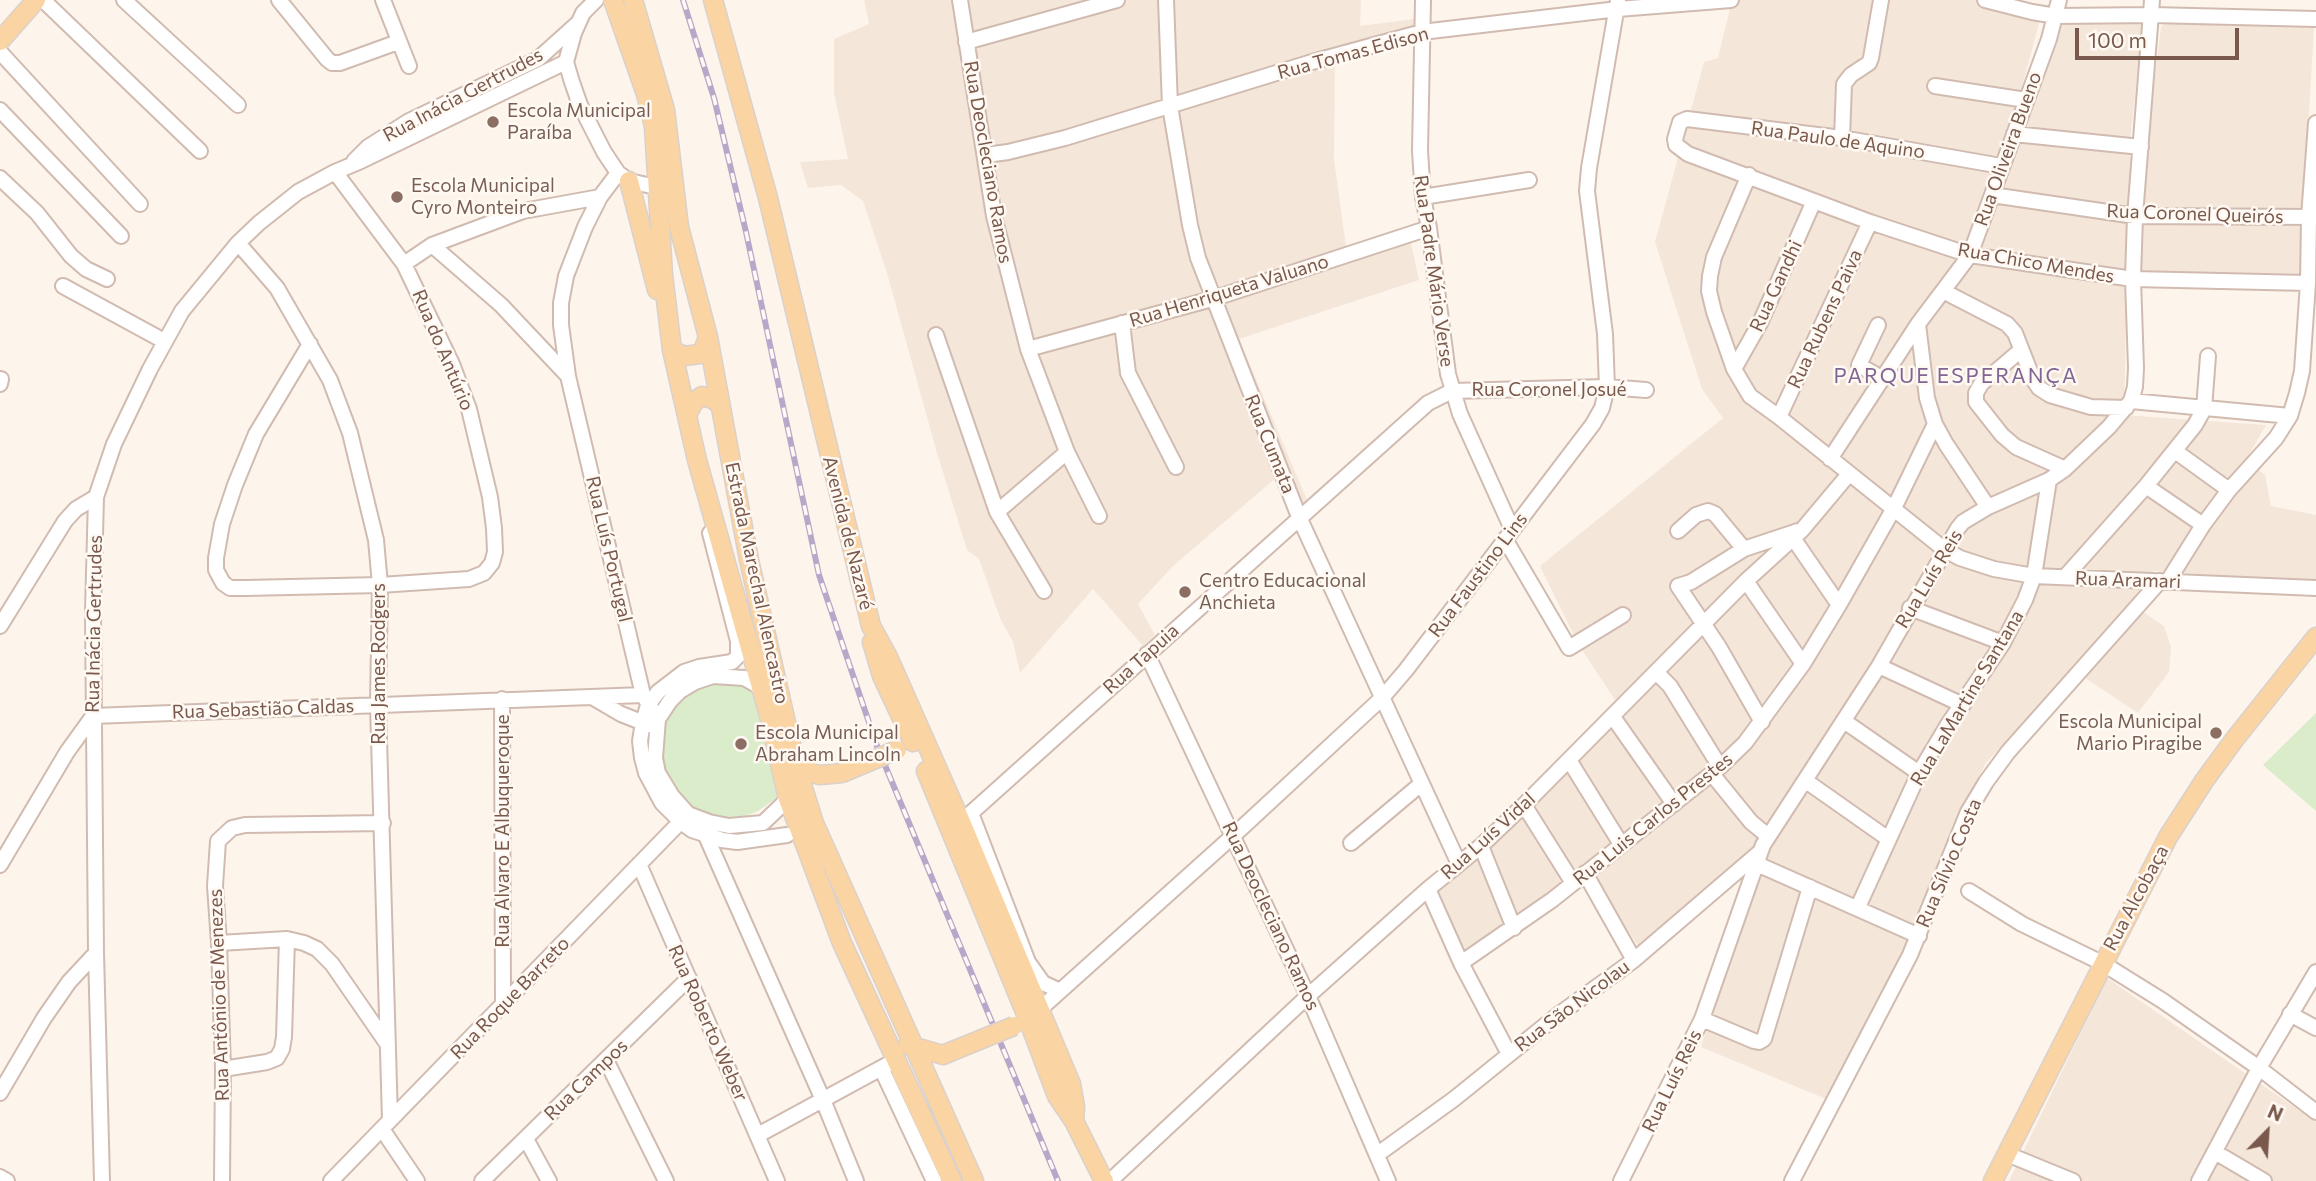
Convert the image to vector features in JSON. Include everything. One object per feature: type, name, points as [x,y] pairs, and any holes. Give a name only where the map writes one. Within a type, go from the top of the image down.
[{"type":"main road","points":[[0,41],[36,0]]},
{"type":"main road","name":"Estrada Marechal Alencastro","points":[[613,0],[650,110],[657,155],[656,187],[672,350],[707,498],[770,719],[788,799],[842,943],[876,1018],[889,1064],[952,1181]]},
{"type":"main road","name":"Estrada Marechal Alencastro","points":[[633,0],[665,110],[679,227],[708,337],[749,560],[795,762],[814,824],[974,1181]]},
{"type":"main road","name":"Avenida de Nazaré","points":[[713,0],[768,198],[871,626],[880,638],[938,773],[966,818],[1025,974],[1023,1017]]},
{"type":"main road","points":[[624,177],[651,275],[667,319]]},
{"type":"main road","points":[[672,350],[684,356],[700,354],[708,337]]},
{"type":"main road","points":[[688,413],[694,402],[702,396],[713,399],[720,405]]},
{"type":"main road","points":[[871,626],[872,643],[882,676],[920,757],[1023,1017],[1037,1043],[1057,1096],[1074,1121],[1104,1181]]},
{"type":"main road","name":"Rua Alcobaça","points":[[1993,1181],[2168,837],[2204,781],[2316,637]]},
{"type":"main road","points":[[898,750],[902,721]]},
{"type":"main road","points":[[795,762],[820,775],[842,773],[898,750],[920,757],[938,773]]},
{"type":"main road","points":[[928,1082],[946,1053],[1023,1017]]},
{"type":"main road","points":[[1023,1017],[1071,1084],[1076,1107],[1074,1121]]},
{"type":"main road","points":[[876,1018],[895,1038],[914,1048],[946,1053]]},
{"type":"street","points":[[43,0],[200,151]]},
{"type":"street","points":[[124,0],[238,105]]},
{"type":"street","points":[[279,0],[327,59],[340,63],[398,42]]},
{"type":"street","points":[[383,0],[409,66]]},
{"type":"street","points":[[596,0],[583,13],[577,24],[566,62],[580,105],[604,152],[624,177],[656,187]]},
{"type":"street","name":"Rua Deocleciano Ramos","points":[[960,0],[994,216],[1028,349],[1067,452],[1100,516]]},
{"type":"street","points":[[966,42],[1117,0]]},
{"type":"street","name":"Rua Cumata","points":[[1166,0],[1170,106],[1198,258],[1299,517],[1459,864]]},
{"type":"street","name":"Rua Padre Mário Verse","points":[[1423,0],[1420,151],[1423,197],[1452,391],[1508,534],[1569,648],[1623,615]]},
{"type":"street","name":"Rua Tomas Edison","points":[[986,155],[1065,138],[1312,62],[1422,32],[1618,4],[1731,0]]},
{"type":"street","points":[[1842,138],[1844,84],[1851,75],[1864,68],[1871,58],[1881,0]]},
{"type":"street","points":[[1985,0],[2056,16],[2152,8],[2316,19]]},
{"type":"street","name":"Rua Oliveira Bueno","points":[[1830,459],[1918,324],[1970,255],[2056,16],[2059,0]]},
{"type":"street","name":"Rua Faustino Lins","points":[[1023,1017],[1060,991],[1382,698],[1593,424],[1602,408],[1607,387],[1605,334],[1587,191],[1618,4]]},
{"type":"street","points":[[2129,405],[2135,387],[2135,216],[2152,8]]},
{"type":"street","name":"Rua Inácia Gertrudes","points":[[102,1181],[93,716],[96,497],[114,444],[164,341],[198,290],[238,243],[298,192],[350,166],[391,140],[538,59],[577,24]]},
{"type":"street","points":[[0,52],[140,204]]},
{"type":"street","name":"Rua Inácia Gertrudes","points":[[391,140],[566,62]]},
{"type":"street","points":[[1936,86],[2025,100]]},
{"type":"street","points":[[0,110],[121,236]]},
{"type":"street","name":"Rua Paulo de Aquino","points":[[1678,127],[1682,120],[1687,119],[1842,138],[2001,166]]},
{"type":"street","name":"Rua Sílvio Costa","points":[[1791,1181],[1919,936],[1963,824],[1986,782],[2008,752],[2164,581],[2203,525],[2276,438],[2290,416],[2302,371],[2313,217],[2316,123]]},
{"type":"street","name":"Rua Chico Mendes","points":[[1678,127],[1676,145],[1682,150],[1870,222],[1970,255],[2133,279],[2308,283]]},
{"type":"street","points":[[2014,134],[2141,147]]},
{"type":"street","name":"Rua do Antúrio","points":[[335,172],[404,264],[452,364],[469,409],[490,497],[494,527],[495,552],[492,563],[484,572],[469,579],[380,585]]},
{"type":"street","name":"Rua Aramari","points":[[1749,175],[1714,257],[1710,276],[1709,291],[1714,312],[1734,369],[1750,396],[1945,550],[1994,569],[2034,576],[2316,588]]},
{"type":"street","name":"Rua Luís Portugal","points":[[624,177],[600,197],[585,227],[566,276],[561,303],[561,325],[568,376],[645,700],[653,723]]},
{"type":"street","points":[[0,178],[37,213],[71,256],[86,269],[107,279]]},
{"type":"street","points":[[1423,197],[1529,180]]},
{"type":"street","name":"Rua Coronel Queirós","points":[[1992,195],[2135,216],[2313,217]]},
{"type":"street","points":[[404,264],[432,245],[523,211],[600,197]]},
{"type":"street","name":"Rua Gandhi","points":[[1734,369],[1760,323],[1815,201]]},
{"type":"street","name":"Rua Rubens Paiva","points":[[1779,417],[1870,222]]},
{"type":"street","name":"Rua Henriqueta Valuano","points":[[1028,349],[1212,299],[1429,228]]},
{"type":"street","name":"Rua James Rodgers","points":[[238,243],[277,288],[330,380],[350,433],[376,540],[380,585],[378,704],[388,1046],[386,1125]]},
{"type":"street","name":"Rua Luís Portugal","points":[[432,245],[509,313],[568,376]]},
{"type":"street","points":[[63,286],[164,341]]},
{"type":"street","points":[[1943,291],[2007,324],[2015,333],[2033,379],[2039,388],[2050,395],[2091,407],[2129,405],[2290,416]]},
{"type":"street","points":[[1122,323],[1128,373],[1175,467]]},
{"type":"street","points":[[1918,324],[1927,398],[1936,424],[1946,444],[1988,507]]},
{"type":"street","points":[[1878,325],[1859,365],[1883,379]]},
{"type":"street","points":[[936,335],[997,512],[1044,591]]},
{"type":"street","points":[[310,344],[256,434],[222,524],[216,570],[223,583],[230,588],[380,585]]},
{"type":"street","points":[[2021,350],[1981,384],[1976,393],[1976,402],[2002,435],[2016,447],[2065,469]]},
{"type":"street","points":[[2065,578],[2146,486],[2195,425],[2204,409],[2208,356]]},
{"type":"street","name":"Rua Coronel Josué","points":[[1452,391],[1607,387],[1646,390]]},
{"type":"street","name":"Rua Tapuia","points":[[966,818],[1414,413],[1441,394],[1452,391]]},
{"type":"street","name":"Rua Luís Reis","points":[[1621,1181],[1702,1019],[1758,857],[1768,836],[1844,721],[1963,522],[1988,507],[2049,480],[2065,469],[2129,405]]},
{"type":"street","name":"Rua Luis Carlos Prestes","points":[[1461,963],[1514,928],[1573,883],[1716,770],[1745,743],[1803,664],[1839,605],[1894,508],[1936,424]]},
{"type":"street","points":[[2175,451],[2229,491]]},
{"type":"street","points":[[997,512],[1067,452]]},
{"type":"street","name":"Rua Luís Vidal","points":[[1110,1181],[1308,996],[1427,889],[1481,846],[1657,673],[1746,581],[1798,534],[1849,474]]},
{"type":"street","name":"Rua LaMartine Santana","points":[[1858,907],[1887,838],[1919,773],[2003,643],[2025,600],[2034,576],[2049,480]]},
{"type":"street","points":[[2146,486],[2203,525]]},
{"type":"street","points":[[0,626],[65,520],[76,509],[96,497]]},
{"type":"street","name":"Estrada Marechal Alencastro","points":[[645,700],[684,672],[732,662],[738,656],[738,641],[714,554],[707,498]]},
{"type":"street","points":[[1678,531],[1696,515],[1708,511],[1715,514],[1744,549]]},
{"type":"street","points":[[1762,722],[1678,586],[1691,582],[1744,549],[1798,534],[1839,605]]},
{"type":"street","points":[[1746,581],[1803,664]]},
{"type":"street","points":[[1910,608],[2003,643]]},
{"type":"street","name":"Rua Deocleciano Ramos","points":[[1147,654],[1308,996],[1388,1181]]},
{"type":"street","points":[[1878,666],[1963,705]]},
{"type":"street","points":[[1657,673],[1670,686],[1716,770],[1751,822],[1768,836]]},
{"type":"street","points":[[760,687],[744,678],[728,676],[713,676],[695,682],[670,701],[640,741],[646,773],[662,803],[706,836],[856,1181]]},
{"type":"street","points":[[591,696],[611,709],[653,723]]},
{"type":"street","name":"Rua Sebastião Caldas","points":[[93,716],[591,696],[645,700]]},
{"type":"street","name":"Rua Alvaro E Albuqueroque","points":[[502,699],[503,1004]]},
{"type":"street","points":[[0,865],[67,752],[93,716]]},
{"type":"street","points":[[1613,717],[1674,804]]},
{"type":"street","points":[[1844,721],[1919,773]]},
{"type":"street","points":[[1569,760],[1621,844]]},
{"type":"street","points":[[1806,781],[1887,838]]},
{"type":"street","points":[[1351,843],[1420,784]]},
{"type":"street","points":[[763,823],[788,799]]},
{"type":"street","points":[[1524,804],[1573,883]]},
{"type":"street","points":[[685,818],[729,826],[763,823],[787,835],[808,854]]},
{"type":"street","name":"Rua Roque Barreto","points":[[331,1181],[685,818]]},
{"type":"street","name":"Avenida de Nazaré","points":[[966,818],[1028,962],[1043,983],[1060,991]]},
{"type":"street","name":"Rua Antônio de Menezes","points":[[222,1181],[223,1069],[215,886],[218,841],[232,828],[245,825],[383,823]]},
{"type":"street","points":[[706,836],[737,842],[787,835]]},
{"type":"street","points":[[1481,846],[1514,928]]},
{"type":"street","points":[[1758,857],[1811,887],[1919,936]]},
{"type":"street","name":"Rua São Nicolau","points":[[1378,1154],[1634,960],[1758,857]]},
{"type":"street","name":"Rua Roberto Weber","points":[[639,864],[777,1181]]},
{"type":"street","points":[[1585,873],[1634,960]]},
{"type":"street","points":[[1702,1019],[1754,1041],[1764,1039],[1811,887]]},
{"type":"street","points":[[1427,889],[1461,963],[1509,1054]]},
{"type":"street","points":[[1969,891],[2022,924],[2102,963],[2163,1001],[2259,1068],[2316,1112]]},
{"type":"street","points":[[219,943],[287,939],[317,949],[332,964],[388,1046]]},
{"type":"street","points":[[223,1069],[267,1062],[277,1058],[282,1049],[287,939]]},
{"type":"street","points":[[0,1093],[50,1009],[69,982],[96,953]]},
{"type":"street","points":[[2199,1181],[2259,1068],[2316,972]]},
{"type":"street","name":"Rua Campos","points":[[482,1181],[689,978]]},
{"type":"street","points":[[2290,1014],[2316,1028]]},
{"type":"street","points":[[606,1060],[666,1181]]},
{"type":"street","points":[[758,1135],[889,1064],[934,1181]]},
{"type":"street","points":[[386,1125],[417,1181]]},
{"type":"street","points":[[526,1139],[549,1181]]},
{"type":"street","points":[[2215,1152],[2264,1181]]},
{"type":"street","points":[[2007,1154],[2073,1181]]},
{"type":"street","points":[[0,1177],[7,1181]]},
{"type":"shaded area","points":[[864,0],[1361,0],[1360,26],[1414,19],[1412,42],[1335,62],[1334,159],[1346,247],[1408,230],[1419,280],[1239,339],[1307,500],[1292,511],[1277,477],[1173,566],[1138,604],[1155,635],[1143,646],[1093,589],[1020,673],[1013,642],[1000,618],[979,559],[967,550],[887,273],[863,201],[841,185],[808,188],[800,162],[848,159],[834,93],[834,39],[869,24]]},
{"type":"shaded area","points":[[1732,0],[2017,0],[2017,16],[2040,20],[2009,135],[2145,155],[2161,27],[2170,18],[2314,27],[2300,274],[2127,272],[2124,415],[2266,425],[2246,460],[2265,475],[2271,506],[2316,515],[2316,582],[2154,571],[2130,603],[2164,626],[2171,647],[2169,672],[2138,713],[2073,670],[1986,763],[1962,808],[1914,928],[1826,1099],[1701,1047],[1766,849],[1756,844],[1714,887],[1638,946],[1587,867],[1463,951],[1435,892],[1623,712],[1578,644],[1540,566],[1723,418],[1702,389],[1655,242],[1704,62],[1718,58]]},
{"type":"shaded area","points":[[2067,19],[2143,23],[2130,141],[2025,128],[2058,25]]},
{"type":"shaded area","points":[[2107,978],[2316,1122],[2316,1181],[2009,1181]]},
{"type":"green space","points":[[716,682],[743,684],[753,691],[779,796],[758,811],[735,820],[715,819],[689,808],[665,773],[661,757],[664,725],[670,713],[689,692]]},
{"type":"green space","points":[[2316,713],[2316,811],[2263,765]]},
{"type":"railway","points":[[683,0],[714,98],[746,232],[819,575],[877,746],[1058,1181]]},
{"type":"place","name":"Escola Municipal Paraíba","points":[[493,122]]},
{"type":"place","name":"Escola Municipal Cyro Monteiro","points":[[397,197]]},
{"type":"place","name":"Centro Educacional Anchieta","points":[[1185,592]]},
{"type":"place","name":"Escola Municipal Mario Piragibe","points":[[2216,733]]},
{"type":"place","name":"Escola Municipal Abraham Lincoln","points":[[741,744]]},
{"type":"district","name":"PARQUE ESPERANÇA","points":[[1956,376]]}]
